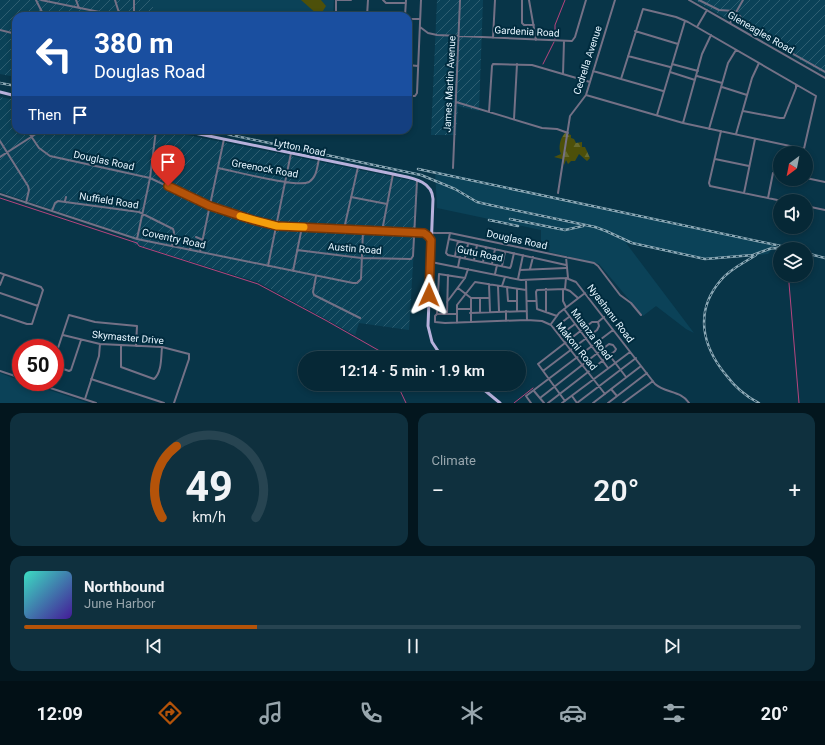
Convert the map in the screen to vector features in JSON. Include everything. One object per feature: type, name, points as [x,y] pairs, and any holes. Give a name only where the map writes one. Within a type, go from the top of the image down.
[{"type":"main road","points":[[0,93],[12,95]]},
{"type":"main road","name":"Lytton Road","points":[[200,134],[417,180]]},
{"type":"main road","points":[[417,180],[426,184],[432,192],[433,199],[429,331],[434,345],[439,351]]},
{"type":"main road","points":[[424,233],[431,240]]},
{"type":"main road","points":[[431,262],[431,240],[433,233]]},
{"type":"main road","points":[[485,391],[500,403]]},
{"type":"street","points":[[37,0],[42,12]]},
{"type":"street","points":[[41,0],[99,12]]},
{"type":"street","points":[[76,0],[79,8]]},
{"type":"street","points":[[115,0],[118,12]]},
{"type":"street","points":[[134,0],[134,12]]},
{"type":"street","points":[[336,12],[336,0],[351,0]]},
{"type":"street","points":[[367,12],[368,0]]},
{"type":"street","points":[[384,0],[386,3],[406,3]]},
{"type":"street","points":[[405,12],[406,0]]},
{"type":"street","points":[[412,96],[416,95],[422,0]]},
{"type":"street","name":"James Martin Avenue","points":[[453,168],[460,0]]},
{"type":"street","points":[[493,38],[495,0]]},
{"type":"street","points":[[522,0],[522,23],[524,25],[534,25]]},
{"type":"street","points":[[529,0],[536,40]]},
{"type":"street","name":"Gardenia Road","points":[[420,27],[428,34],[437,35],[572,41],[575,38],[586,0]]},
{"type":"street","name":"Cedrella Avenue","points":[[558,193],[571,114],[586,95],[615,0]]},
{"type":"street","name":"Gleneagles Road","points":[[689,0],[825,78]]},
{"type":"street","points":[[699,0],[719,10],[736,12],[749,29],[825,72]]},
{"type":"street","points":[[730,23],[743,0]]},
{"type":"street","points":[[622,79],[635,31],[643,9],[684,21],[759,62],[816,97],[805,146]]},
{"type":"street","points":[[697,27],[707,10]]},
{"type":"street","points":[[412,19],[420,19]]},
{"type":"street","points":[[657,115],[684,21]]},
{"type":"street","points":[[0,30],[12,33]]},
{"type":"street","points":[[635,31],[678,44]]},
{"type":"street","points":[[683,123],[704,49],[711,35]]},
{"type":"street","points":[[563,74],[564,41]]},
{"type":"street","points":[[709,129],[728,63],[736,50]]},
{"type":"street","points":[[628,56],[698,71]]},
{"type":"street","points":[[736,134],[753,75],[759,62]]},
{"type":"street","points":[[489,112],[492,64],[532,65],[590,82]]},
{"type":"street","points":[[514,120],[517,64]]},
{"type":"street","points":[[412,65],[418,66]]},
{"type":"street","points":[[593,71],[664,91]]},
{"type":"street","points":[[669,72],[695,80]]},
{"type":"street","points":[[697,76],[722,83]]},
{"type":"street","points":[[743,111],[784,118],[796,85]]},
{"type":"street","points":[[721,87],[747,95]]},
{"type":"street","points":[[586,95],[683,123],[789,146]]},
{"type":"street","points":[[456,102],[542,128],[557,129],[568,133]]},
{"type":"street","points":[[721,131],[710,186],[773,199]]},
{"type":"street","name":"Douglas Road","points":[[30,134],[39,148],[50,156],[150,178],[210,206],[277,226],[414,233],[450,233],[594,263],[598,266],[620,295],[631,303],[641,315]]},
{"type":"street","points":[[0,157],[36,134]]},
{"type":"street","points":[[137,239],[150,178],[156,134]]},
{"type":"street","points":[[200,252],[224,139]]},
{"type":"street","points":[[744,193],[755,139]]},
{"type":"street","points":[[0,142],[28,186],[29,190],[26,203]]},
{"type":"street","points":[[268,266],[291,153]]},
{"type":"street","name":"Greenock Road","points":[[218,168],[285,182],[302,183],[310,181],[315,175],[319,159]]},
{"type":"street","points":[[715,159],[749,166]]},
{"type":"street","points":[[344,229],[358,167]]},
{"type":"street","points":[[768,198],[773,173]]},
{"type":"street","points":[[382,231],[393,174]]},
{"type":"street","points":[[813,179],[825,182]]},
{"type":"street","points":[[414,233],[417,180]]},
{"type":"street","name":"Coventry Road","points":[[0,194],[137,239],[349,283],[357,283],[361,279],[361,258]]},
{"type":"street","points":[[350,197],[387,204]]},
{"type":"street","points":[[52,211],[56,201],[61,201],[62,198]]},
{"type":"street","name":"Nuffield Road","points":[[61,201],[142,214],[173,229],[172,246]]},
{"type":"street","points":[[813,207],[825,210]]},
{"type":"street","points":[[292,271],[302,227]]},
{"type":"street","points":[[361,258],[363,230]]},
{"type":"street","name":"Austin Road","points":[[297,250],[361,258],[408,260],[412,258],[414,233]]},
{"type":"street","name":"Douglas Road","points":[[420,233],[433,233]]},
{"type":"street","points":[[450,233],[449,239],[458,242],[533,257],[566,266]]},
{"type":"street","points":[[196,236],[203,240]]},
{"type":"street","name":"Gutu Road","points":[[449,239],[446,253],[448,255],[510,268],[514,253]]},
{"type":"street","points":[[455,256],[458,242]]},
{"type":"street","points":[[465,258],[468,244]]},
{"type":"street","points":[[190,250],[191,245]]},
{"type":"street","points":[[474,260],[477,245]]},
{"type":"street","points":[[483,262],[486,247]]},
{"type":"street","points":[[492,264],[495,249]]},
{"type":"street","points":[[502,266],[505,252]]},
{"type":"street","points":[[518,279],[523,255]]},
{"type":"street","points":[[458,267],[460,257]]},
{"type":"street","points":[[530,269],[533,257]]},
{"type":"street","points":[[566,257],[567,278],[563,301],[566,307]]},
{"type":"street","points":[[431,262],[526,280],[567,278]]},
{"type":"street","points":[[495,274],[497,265]]},
{"type":"street","points":[[520,270],[566,266]]},
{"type":"street","points":[[447,302],[465,278],[468,269]]},
{"type":"street","points":[[0,273],[43,289],[32,323],[27,324],[0,315]]},
{"type":"street","points":[[456,314],[437,314],[440,274],[465,278]]},
{"type":"street","points":[[0,285],[4,275]]},
{"type":"street","points":[[447,314],[448,275]]},
{"type":"street","points":[[316,276],[313,292],[314,295],[360,318]]},
{"type":"street","points":[[502,286],[504,277]]},
{"type":"street","name":"Nyashanu Road","points":[[567,278],[578,284],[585,292],[653,381],[660,388],[684,397],[689,403]]},
{"type":"street","points":[[526,280],[527,320]]},
{"type":"street","points":[[457,323],[456,314],[458,304],[475,282],[526,290]]},
{"type":"street","points":[[489,284],[490,312]]},
{"type":"street","points":[[498,286],[499,311]]},
{"type":"street","points":[[507,287],[508,301],[517,301]]},
{"type":"street","points":[[458,288],[471,298],[489,298]]},
{"type":"street","points":[[517,289],[517,311]]},
{"type":"street","points":[[546,289],[546,312]]},
{"type":"street","points":[[557,316],[538,309],[536,301],[537,290],[564,289],[570,291],[578,298]]},
{"type":"street","points":[[551,325],[566,307],[585,292]]},
{"type":"street","points":[[0,293],[38,306]]},
{"type":"street","points":[[471,298],[471,322]]},
{"type":"street","points":[[480,298],[480,312]]},
{"type":"street","points":[[527,301],[536,301]]},
{"type":"street","points":[[457,309],[470,309]]},
{"type":"street","name":"Muanza Road","points":[[564,309],[608,368]]},
{"type":"street","points":[[470,313],[527,310]]},
{"type":"street","points":[[506,311],[506,321]]},
{"type":"street","name":"Makoni Road","points":[[437,314],[435,316],[436,323],[527,320],[542,321],[551,325],[605,394]]},
{"type":"street","points":[[62,339],[69,316],[95,322],[137,326],[136,346]]},
{"type":"street","points":[[554,328],[569,317]]},
{"type":"street","points":[[604,317],[598,322],[592,322],[538,365],[560,394],[564,402],[630,351]]},
{"type":"street","points":[[543,371],[598,329],[598,322]]},
{"type":"street","points":[[560,335],[575,324]]},
{"type":"street","points":[[531,403],[526,396],[613,330]]},
{"type":"street","name":"Skymaster Drive","points":[[63,335],[100,344],[162,347],[188,354],[190,356],[174,403]]},
{"type":"street","points":[[64,369],[71,370],[81,340]]},
{"type":"street","points":[[85,399],[99,356],[100,344]]},
{"type":"street","points":[[540,398],[611,344],[616,348],[610,356],[548,403]]},
{"type":"street","points":[[121,345],[120,367],[154,379],[160,366],[162,347]]},
{"type":"street","points":[[610,356],[626,377]]},
{"type":"street","points":[[572,396],[577,403],[636,358]]},
{"type":"street","points":[[593,403],[641,366]]},
{"type":"street","points":[[0,371],[12,375]]},
{"type":"street","points":[[610,402],[647,373]]},
{"type":"street","points":[[91,379],[164,403]]},
{"type":"street","points":[[623,403],[653,381]]},
{"type":"street","points":[[611,389],[617,396]]},
{"type":"street","points":[[60,391],[96,403]]},
{"type":"street","points":[[534,391],[544,403]]},
{"type":"shaded area","points":[[0,0],[153,0],[153,12],[12,12],[12,76],[0,74]]},
{"type":"shaded area","points":[[153,0],[334,0],[333,12],[153,12]]},
{"type":"shaded area","points":[[437,0],[483,0],[479,111],[458,106],[456,135],[431,135]]},
{"type":"shaded area","points":[[694,0],[825,0],[825,74]]},
{"type":"shaded area","points":[[0,97],[12,99],[12,134],[183,134],[418,182],[409,330],[359,323],[355,335],[258,282],[134,244],[131,236],[0,192]]},
{"type":"shaded area","points":[[435,171],[773,244],[773,248],[768,254],[707,260],[626,243],[694,333],[686,329],[656,306],[643,316],[599,264],[549,252],[550,245],[541,243],[541,230],[437,208]]},
{"type":"shaded area","points":[[0,373],[12,378],[12,391],[52,391],[88,403],[0,403]]},
{"type":"green space","points":[[301,0],[321,0],[326,6],[322,12],[315,12]]},
{"type":"green space","points":[[565,133],[571,135],[571,138],[574,139],[576,143],[582,142],[582,147],[585,147],[590,158],[587,161],[579,154],[575,161],[571,161],[568,164],[566,160],[564,165],[562,159],[554,157],[561,154],[560,143]]},
{"type":"waterway","points":[[555,39],[555,25],[565,0]]},
{"type":"waterway","points":[[543,64],[554,42]]},
{"type":"waterway","points":[[0,198],[137,243],[139,246],[258,284],[380,351]]},
{"type":"waterway","points":[[789,283],[799,403]]},
{"type":"waterway","points":[[514,403],[533,388]]},
{"type":"waterway","points":[[400,391],[406,403]]},
{"type":"railway","points":[[0,83],[12,85]]},
{"type":"railway","points":[[228,134],[421,175],[455,189],[477,202],[595,227],[632,243],[705,259],[753,255],[773,248]]},
{"type":"railway","points":[[418,169],[773,244]]},
{"type":"railway","points":[[510,219],[565,230],[583,226]]},
{"type":"railway","points":[[489,220],[518,226]]},
{"type":"railway","points":[[756,255],[737,266],[721,280],[712,292],[704,316],[704,328],[711,352],[718,364],[737,387],[759,403]]},
{"type":"railway","points":[[813,255],[825,258]]},
{"type":"slow traffic","points":[[240,216],[277,226],[304,227]]},
{"type":"route","points":[[168,186],[210,206],[277,226],[424,233],[431,240],[429,295]]}]
